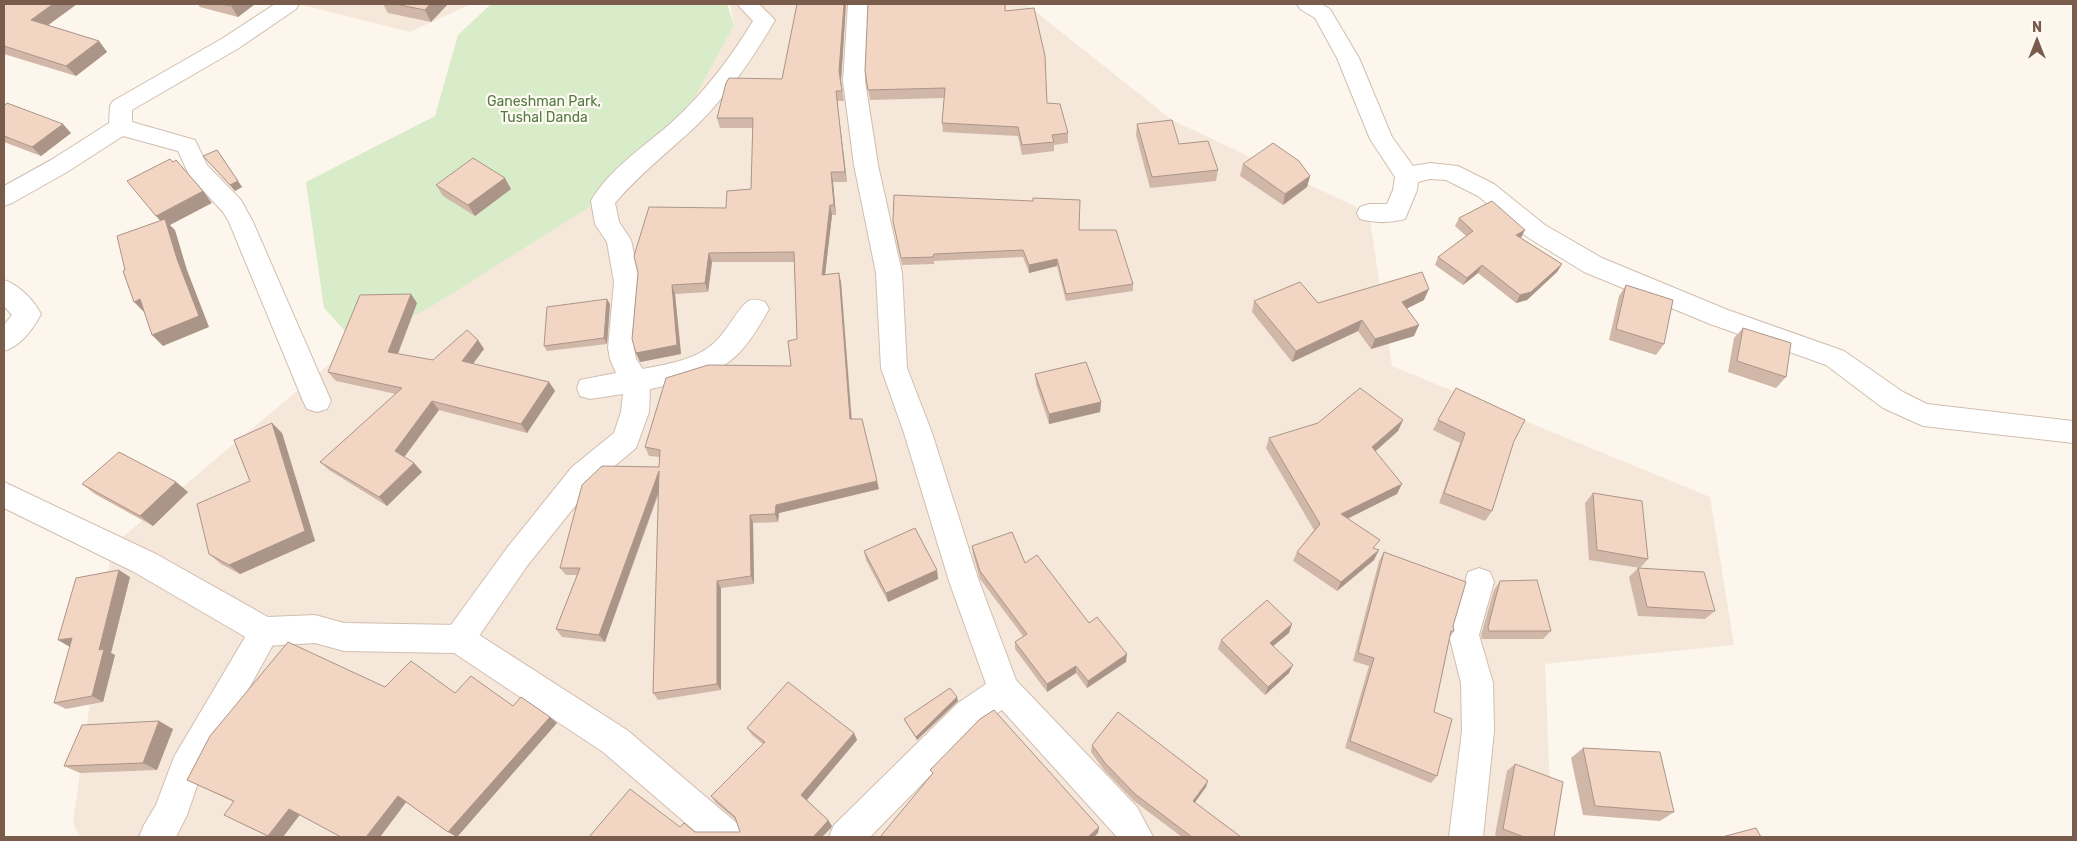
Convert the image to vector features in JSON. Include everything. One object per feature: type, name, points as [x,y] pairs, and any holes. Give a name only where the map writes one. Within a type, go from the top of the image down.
[{"type":"street","points":[[120,127],[121,106],[231,43],[288,4]]},
{"type":"street","points":[[638,381],[626,368],[623,359],[621,348],[627,282],[619,240],[607,224],[603,201],[616,184],[689,119],[716,92],[742,59],[764,20],[747,4]]},
{"type":"street","points":[[858,4],[854,81],[866,165],[888,273],[894,368],[918,433],[964,581],[1004,690],[1125,819],[1136,837]]},
{"type":"street","points":[[1307,4],[1323,14],[1348,58],[1381,139],[1407,176],[1405,190],[1396,213],[1369,213]]},
{"type":"street","points":[[4,196],[120,127],[187,146],[197,170],[232,206],[241,222],[317,401]]},
{"type":"street","points":[[1407,176],[1430,171],[1450,172],[1486,190],[1536,230],[1593,265],[1718,318],[1836,358],[1852,372],[1893,400],[1923,415],[2073,432]]},
{"type":"street","points":[[4,290],[28,314],[4,341]]},
{"type":"street","points":[[590,388],[638,381],[698,364],[719,354],[731,342],[756,309]]},
{"type":"street","points":[[459,639],[517,556],[582,476],[626,440],[634,412],[638,381]]},
{"type":"street","points":[[4,494],[145,563],[266,632],[315,629],[344,636],[459,639],[614,741],[704,815],[727,837]]},
{"type":"street","points":[[1466,837],[1478,731],[1477,683],[1464,635],[1478,582]]},
{"type":"street","points":[[156,837],[170,815],[186,769],[266,632]]},
{"type":"street","points":[[846,837],[968,714],[1004,690]]},
{"type":"shaded area","points":[[298,4],[471,4],[410,32]]},
{"type":"shaded area","points":[[730,4],[1026,4],[1172,120],[1369,213],[1392,366],[1710,497],[1734,645],[1545,664],[1552,837],[80,837],[73,823],[112,546],[734,25]]},
{"type":"green space","name":"Ganeshman Park, Tushal Danda","points":[[491,4],[727,4],[734,25],[695,97],[602,199],[429,308],[356,343],[324,308],[306,182],[435,116],[458,35]]},
{"type":"building","points":[[4,4],[53,4],[31,20],[99,41],[66,66],[4,46]]},
{"type":"building","points":[[395,4],[430,4],[425,10]]},
{"type":"building","points":[[797,4],[844,4],[839,71],[842,91],[836,91],[845,172],[831,172],[834,205],[830,205],[822,275],[839,273],[850,419],[862,419],[877,481],[776,505],[775,514],[750,515],[751,576],[717,581],[717,684],[653,693],[659,471],[599,635],[556,629],[580,568],[560,568],[582,485],[602,466],[659,467],[660,450],[645,447],[666,378],[708,365],[791,366],[788,341],[797,339],[794,252],[709,253],[705,283],[672,285],[677,345],[636,353],[632,339],[638,273],[634,256],[649,207],[726,208],[727,191],[751,189],[753,118],[717,118],[729,78],[782,79]]},
{"type":"building","points":[[868,4],[1005,4],[1005,11],[1034,8],[1045,56],[1047,103],[1060,104],[1068,133],[1052,135],[1054,142],[1022,145],[1018,127],[942,123],[945,88],[868,90],[865,71]]},
{"type":"building","points":[[7,103],[63,124],[32,147],[4,136],[4,106]]},
{"type":"building","points":[[1172,120],[1179,144],[1208,141],[1218,170],[1152,177],[1137,124]]},
{"type":"building","points":[[1273,143],[1299,161],[1310,176],[1285,194],[1243,164]]},
{"type":"building","points":[[217,150],[238,181],[230,185],[203,156]]},
{"type":"building","points":[[473,158],[505,178],[468,205],[436,185]]},
{"type":"building","points":[[170,159],[173,162],[176,160],[203,191],[156,216],[127,181]]},
{"type":"building","points":[[894,195],[1033,201],[1033,198],[1080,200],[1079,230],[1116,230],[1133,284],[1066,294],[1057,259],[1029,265],[1023,250],[934,254],[933,257],[901,258],[893,221]]},
{"type":"building","points":[[1492,201],[1525,230],[1516,235],[1562,264],[1531,292],[1520,295],[1482,265],[1467,278],[1438,257],[1473,231],[1459,218]]},
{"type":"building","points":[[165,219],[177,259],[199,316],[152,335],[140,299],[134,302],[123,271],[125,270],[117,236]]},
{"type":"building","points":[[1422,272],[1429,289],[1402,302],[1419,325],[1375,339],[1362,320],[1296,351],[1254,301],[1300,282],[1318,303]]},
{"type":"building","points":[[1626,285],[1673,300],[1664,344],[1616,329]]},
{"type":"building","points":[[411,294],[388,352],[433,360],[467,330],[478,340],[462,361],[549,382],[521,424],[432,401],[395,451],[414,463],[379,497],[320,462],[402,388],[328,372],[360,295]]},
{"type":"building","points":[[607,299],[604,338],[544,346],[547,307]]},
{"type":"building","points":[[1743,328],[1791,343],[1786,377],[1737,361]]},
{"type":"building","points":[[1086,362],[1101,402],[1049,414],[1035,374]]},
{"type":"building","points":[[1360,388],[1403,420],[1372,447],[1402,484],[1341,514],[1380,540],[1373,548],[1379,550],[1341,582],[1297,552],[1320,524],[1269,438],[1318,423]]},
{"type":"building","points":[[1456,388],[1525,420],[1514,441],[1492,511],[1444,493],[1465,433],[1438,420]]},
{"type":"building","points":[[272,423],[305,531],[229,565],[209,554],[197,504],[250,481],[234,440]]},
{"type":"building","points":[[119,452],[176,482],[140,516],[82,484]]},
{"type":"building","points":[[1593,493],[1642,501],[1648,559],[1597,550]]},
{"type":"building","points":[[915,528],[937,570],[886,593],[864,551]]},
{"type":"building","points":[[1012,532],[1025,563],[1037,555],[1089,623],[1097,617],[1127,654],[1088,681],[1076,666],[1047,684],[1015,642],[1027,634],[980,571],[972,546]]},
{"type":"building","points":[[1384,552],[1466,582],[1453,626],[1454,631],[1451,631],[1434,712],[1452,719],[1437,776],[1350,741],[1374,658],[1358,653]]},
{"type":"building","points":[[1638,568],[1704,572],[1715,611],[1647,607]]},
{"type":"building","points":[[119,570],[99,650],[104,649],[92,696],[54,703],[72,638],[58,640],[76,578]]},
{"type":"building","points":[[1537,580],[1551,631],[1489,631],[1488,627],[1500,581]]},
{"type":"building","points":[[1267,600],[1292,624],[1270,643],[1293,665],[1268,687],[1221,640]]},
{"type":"building","points":[[288,642],[385,687],[411,661],[455,693],[471,676],[513,706],[521,697],[550,717],[448,832],[398,796],[366,837],[341,837],[289,809],[268,836],[224,815],[234,801],[187,780],[210,736]]},
{"type":"building","points":[[788,682],[854,733],[801,795],[828,820],[813,837],[589,837],[630,789],[680,827],[684,823],[695,832],[740,832],[735,817],[711,796],[765,742],[747,728]]},
{"type":"building","points":[[950,688],[957,697],[916,737],[904,719]]},
{"type":"building","points":[[994,710],[1099,827],[1088,837],[880,837],[933,773],[930,770],[980,719]]},
{"type":"building","points":[[1118,712],[1208,781],[1193,801],[1241,837],[1192,837],[1135,794],[1105,763],[1092,745]]},
{"type":"building","points":[[159,721],[143,763],[64,766],[82,725]]},
{"type":"building","points":[[1583,748],[1660,752],[1674,812],[1595,806]]},
{"type":"building","points":[[1515,764],[1563,782],[1554,837],[1524,837],[1503,829]]},
{"type":"building","points":[[1756,828],[1761,837],[1722,837]]}]
